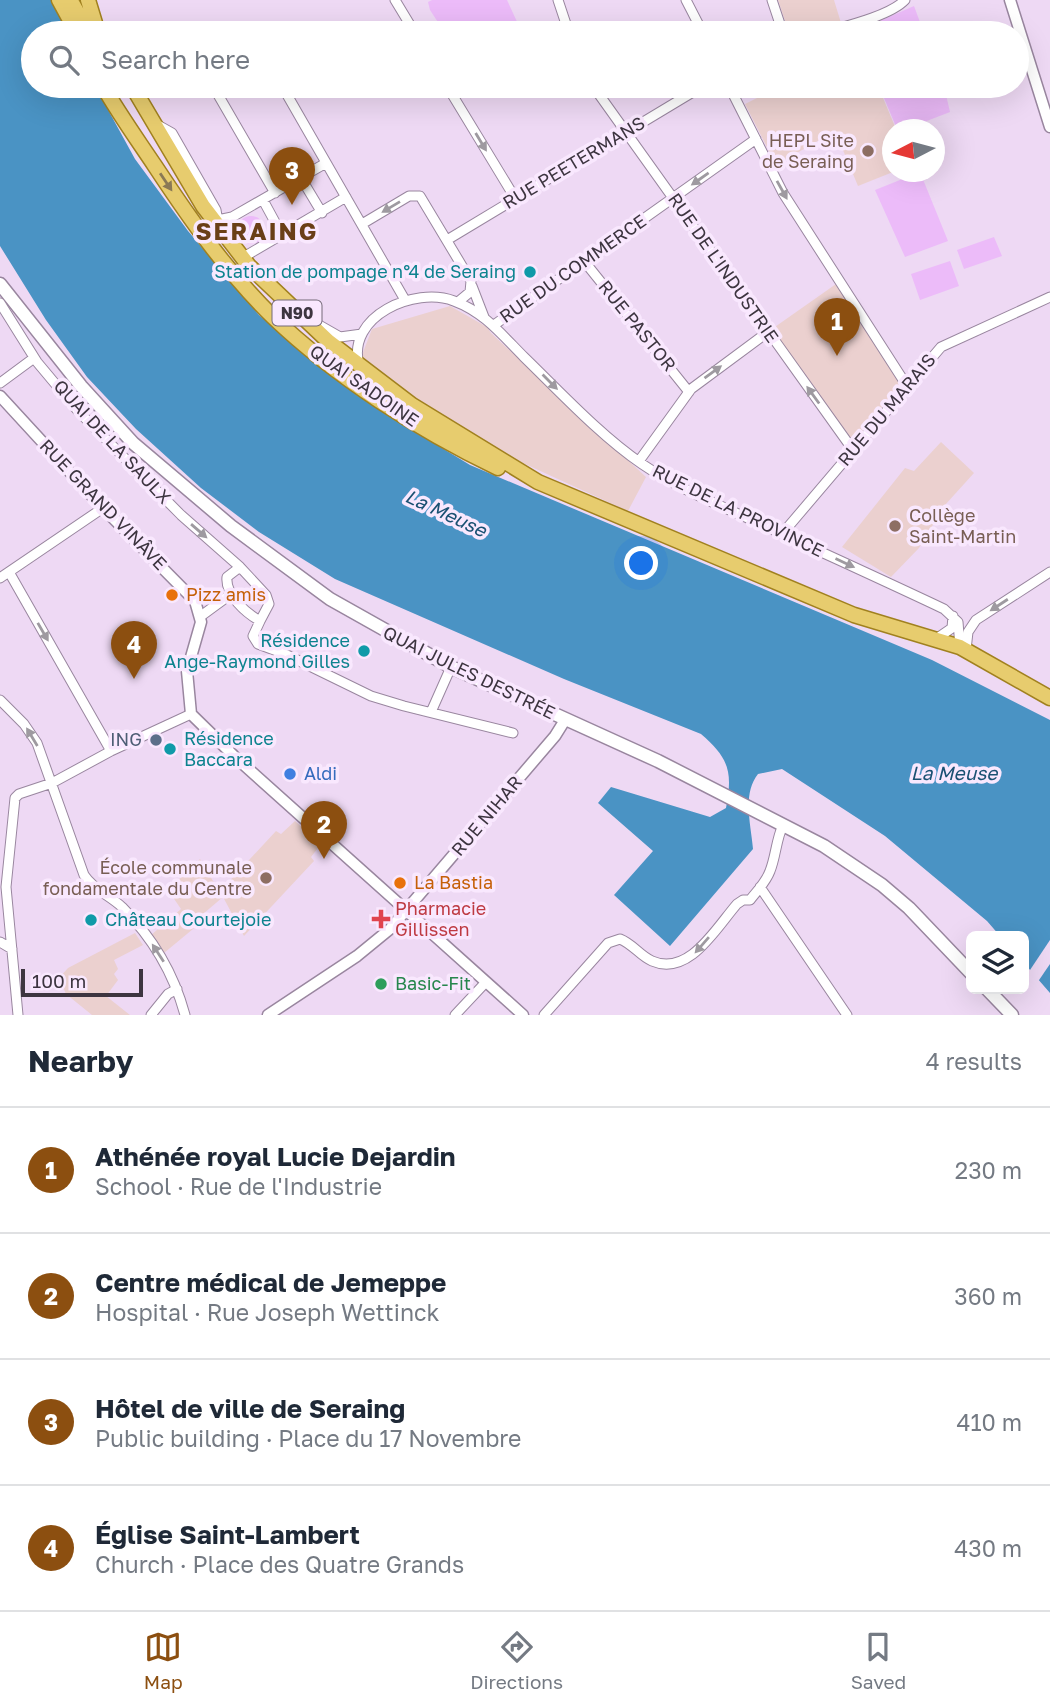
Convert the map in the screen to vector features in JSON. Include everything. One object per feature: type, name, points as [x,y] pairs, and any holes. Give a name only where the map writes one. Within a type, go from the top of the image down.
[{"type":"main road","points":[[59,0],[70,21]]},
{"type":"main road","points":[[71,0],[87,21]]},
{"type":"main road","points":[[88,0],[93,21]]},
{"type":"main road","points":[[110,98],[122,120],[128,125]]},
{"type":"main road","name":"N90","points":[[118,98],[128,125]]},
{"type":"main road","name":"QUAI SADOINE","points":[[140,98],[213,221],[242,258],[305,321],[359,367],[412,405],[459,436],[518,468],[526,476],[854,615],[963,649]]},
{"type":"main road","name":"QUAI SADOINE","points":[[128,125],[215,251],[262,306],[290,333],[348,377],[426,430],[515,476],[526,476]]},
{"type":"main road","name":"QUAI JULES DESTRÉE","points":[[0,275],[17,304]]},
{"type":"main road","name":"QUAI JULES DESTRÉE","points":[[0,284],[96,403],[133,443],[255,545],[330,599],[451,667],[658,761],[824,846],[882,885],[909,908],[966,968]]},
{"type":"main road","name":"N90","points":[[963,649],[1050,698]]},
{"type":"main road","points":[[992,994],[1012,1015]]},
{"type":"street","points":[[394,0],[407,21]]},
{"type":"street","points":[[558,0],[565,21]]},
{"type":"street","points":[[686,0],[697,21]]},
{"type":"street","points":[[772,0],[781,21]]},
{"type":"street","points":[[864,21],[897,7],[905,0]]},
{"type":"street","points":[[1010,0],[1017,21]]},
{"type":"street","points":[[1029,60],[1050,127]]},
{"type":"street","points":[[219,98],[275,193]]},
{"type":"street","points":[[289,98],[405,300]]},
{"type":"street","points":[[454,98],[515,198]]},
{"type":"street","name":"RUE DE L'INDUSTRIE","points":[[601,98],[853,450]]},
{"type":"street","name":"RUE PEETERMANS","points":[[447,240],[682,98]]},
{"type":"street","points":[[735,98],[783,193],[907,386]]},
{"type":"street","name":"RUE DU COMMERCE","points":[[494,325],[756,139]]},
{"type":"street","points":[[213,221],[232,218],[326,163]]},
{"type":"street","points":[[301,178],[322,213]]},
{"type":"street","points":[[362,224],[409,196],[417,195],[422,199],[472,285],[484,317]]},
{"type":"street","points":[[242,258],[346,197]]},
{"type":"street","points":[[263,200],[282,235]]},
{"type":"street","name":"RUE PASTOR","points":[[584,261],[689,392]]},
{"type":"street","points":[[359,367],[356,352],[362,334],[384,311],[405,300],[435,297],[458,302],[468,295],[472,285]]},
{"type":"street","name":"RUE DU MARAIS","points":[[782,534],[944,344],[1050,297]]},
{"type":"street","name":"RUE DE LA PROVINCE","points":[[458,302],[494,325],[558,390],[639,461],[679,486],[944,609],[953,616]]},
{"type":"street","name":"QUAI DE LA SAULX","points":[[0,303],[34,358],[114,448],[181,515],[240,567],[269,599],[260,621]]},
{"type":"street","points":[[305,321],[313,321],[340,337],[362,334]]},
{"type":"street","points":[[639,461],[689,392],[768,332]]},
{"type":"street","points":[[0,383],[34,358]]},
{"type":"street","name":"RUE GRAND VINÂVE","points":[[0,397],[103,508],[195,601],[201,616]]},
{"type":"street","points":[[0,578],[103,508]]},
{"type":"street","points":[[240,567],[227,577],[226,583],[231,594],[249,615],[260,621],[253,636],[258,644],[294,658],[372,696],[513,733]]},
{"type":"street","points":[[9,572],[111,751]]},
{"type":"street","points":[[963,649],[968,632],[976,620],[1050,572]]},
{"type":"street","points":[[231,594],[201,616],[200,629],[187,671],[191,714],[234,756],[523,1015]]},
{"type":"street","points":[[936,639],[952,628],[953,616]]},
{"type":"street","points":[[953,616],[959,626],[963,649]]},
{"type":"street","points":[[431,712],[451,667]]},
{"type":"street","points":[[0,700],[24,724],[37,743],[84,875],[91,885],[117,902],[129,914],[158,951],[177,989],[185,1015]]},
{"type":"street","points":[[18,1015],[6,887],[14,803],[19,794],[52,783],[111,751],[191,714]]},
{"type":"street","name":"RUE NIHAR","points":[[268,1015],[357,956],[390,929],[555,736],[565,720]]},
{"type":"street","points":[[544,1015],[608,943],[620,939],[654,962],[677,963],[692,956],[737,904],[750,900],[760,887],[771,869],[776,841],[783,825]]},
{"type":"street","points":[[760,887],[847,1015]]},
{"type":"street","points":[[0,942],[12,948]]},
{"type":"street","points":[[455,1015],[486,982]]},
{"type":"street","points":[[151,1015],[168,994],[177,989]]},
{"type":"shaded area","points":[[507,0],[517,21],[437,21],[428,2]]},
{"type":"shaded area","points":[[778,0],[834,0],[840,21],[785,21]]},
{"type":"shaded area","points":[[914,6],[920,21],[880,21]]},
{"type":"shaded area","points":[[757,98],[883,98],[892,119],[882,119],[882,176],[858,186],[835,131],[776,165],[745,104]]},
{"type":"shaded area","points":[[884,98],[947,98],[950,112],[932,119],[893,119]]},
{"type":"shaded area","points":[[895,182],[924,182],[948,241],[905,257],[875,190]]},
{"type":"shaded area","points":[[251,216],[261,220],[265,230],[261,240],[251,244],[241,240],[237,230],[241,220]]},
{"type":"shaded area","points":[[994,237],[1002,256],[964,269],[957,250]]},
{"type":"shaded area","points":[[950,261],[959,286],[920,300],[911,274]]},
{"type":"shaded area","points":[[836,284],[900,381],[900,385],[856,442],[851,441],[772,329]]},
{"type":"shaded area","points":[[450,306],[487,327],[646,477],[628,511],[512,458],[415,398],[360,360],[372,329]]},
{"type":"shaded area","name":"Collège Saint-Martin","points":[[941,442],[974,473],[945,505],[919,548],[891,577],[842,547],[905,468],[914,471]]},
{"type":"shaded area","name":"École communale fondamentale du Centre","points":[[295,821],[321,844],[311,857],[314,861],[244,936],[223,897],[196,920],[199,924],[164,953],[150,936],[181,909],[168,890],[200,859],[213,881],[222,889],[276,831],[281,834]]},
{"type":"shaded area","points":[[135,933],[143,945],[114,960],[118,969],[114,974],[118,980],[106,996],[130,1015],[92,1015],[66,994],[59,978],[68,968]]},
{"type":"water","name":"La Meuse","points":[[0,0],[52,0],[62,21],[21,21],[21,98],[102,98],[135,159],[188,231],[259,315],[312,359],[401,423],[470,465],[932,660],[1050,720],[1050,993],[1029,969],[1029,931],[996,931],[885,836],[782,769],[758,774],[753,782],[749,810],[753,849],[670,946],[614,895],[653,851],[598,803],[611,787],[710,817],[726,808],[728,795],[729,775],[718,751],[701,734],[564,679],[335,579],[259,532],[201,488],[136,429],[87,377],[46,320],[0,246]]},
{"type":"pier","points":[[1050,940],[1050,964],[1037,983],[1029,972]]},
{"type":"place","name":"HEPL Site de Seraing","points":[[868,151]]},
{"type":"place","name":"Hôtel de ville de Seraing","points":[[292,205]]},
{"type":"place","name":"Station de pompage n°4 de Seraing","points":[[530,272]]},
{"type":"place","name":"Athénée royal Lucie Dejardin","points":[[837,356]]},
{"type":"place","name":"Collège Saint-Martin","points":[[895,526]]},
{"type":"place","name":"Pizz amis","points":[[172,595]]},
{"type":"place","name":"Résidence Ange-Raymond Gilles","points":[[364,651]]},
{"type":"place","name":"Église Saint-Lambert","points":[[134,679]]},
{"type":"place","name":"ING","points":[[156,740]]},
{"type":"place","name":"Résidence Baccara","points":[[170,749]]},
{"type":"place","name":"Aldi","points":[[290,774]]},
{"type":"place","name":"Centre médical de Jemeppe","points":[[324,859]]},
{"type":"place","name":"École communale fondamentale du Centre","points":[[266,878]]},
{"type":"place","name":"La Bastia","points":[[400,883]]},
{"type":"place","name":"Pharmacie Gillissen","points":[[381,919]]},
{"type":"place","name":"Château Courtejoie","points":[[91,920]]},
{"type":"place","name":"Basic-Fit","points":[[381,984]]},
{"type":"district","name":"SERAING","points":[[257,232]]}]
